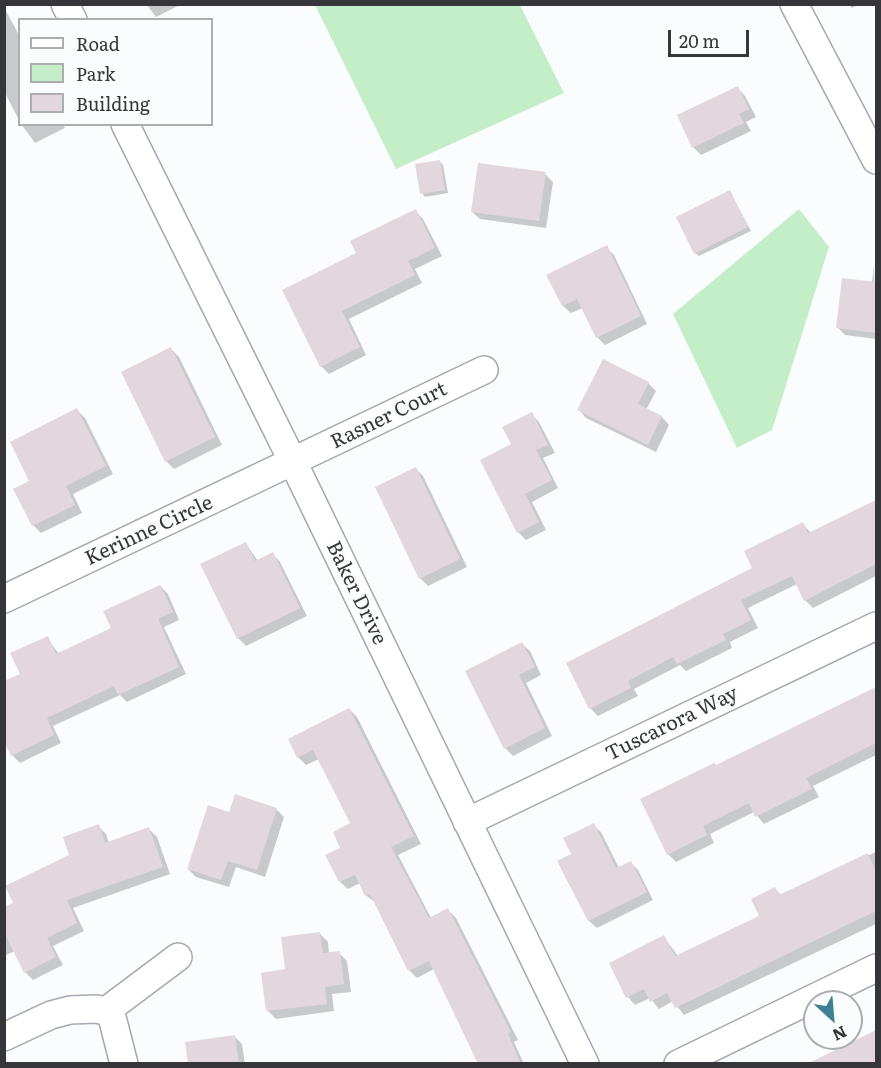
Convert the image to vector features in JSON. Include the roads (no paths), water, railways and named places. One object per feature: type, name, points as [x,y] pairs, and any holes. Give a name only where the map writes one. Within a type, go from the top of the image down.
[{"type":"street","points":[[65,4],[72,18]]},
{"type":"street","points":[[794,4],[876,160]]},
{"type":"street","name":"Baker Drive","points":[[126,126],[293,462],[585,1064]]},
{"type":"street","name":"Rasner Court","points":[[293,462],[484,370]]},
{"type":"street","name":"Kerinne Circle","points":[[4,599],[293,462]]},
{"type":"street","name":"Tuscarora Way","points":[[467,822],[876,626]]},
{"type":"street","points":[[106,1011],[178,957]]},
{"type":"street","points":[[678,1064],[876,968]]},
{"type":"street","points":[[4,1037],[51,1015],[70,1010],[106,1011],[112,1017],[124,1064]]}]
